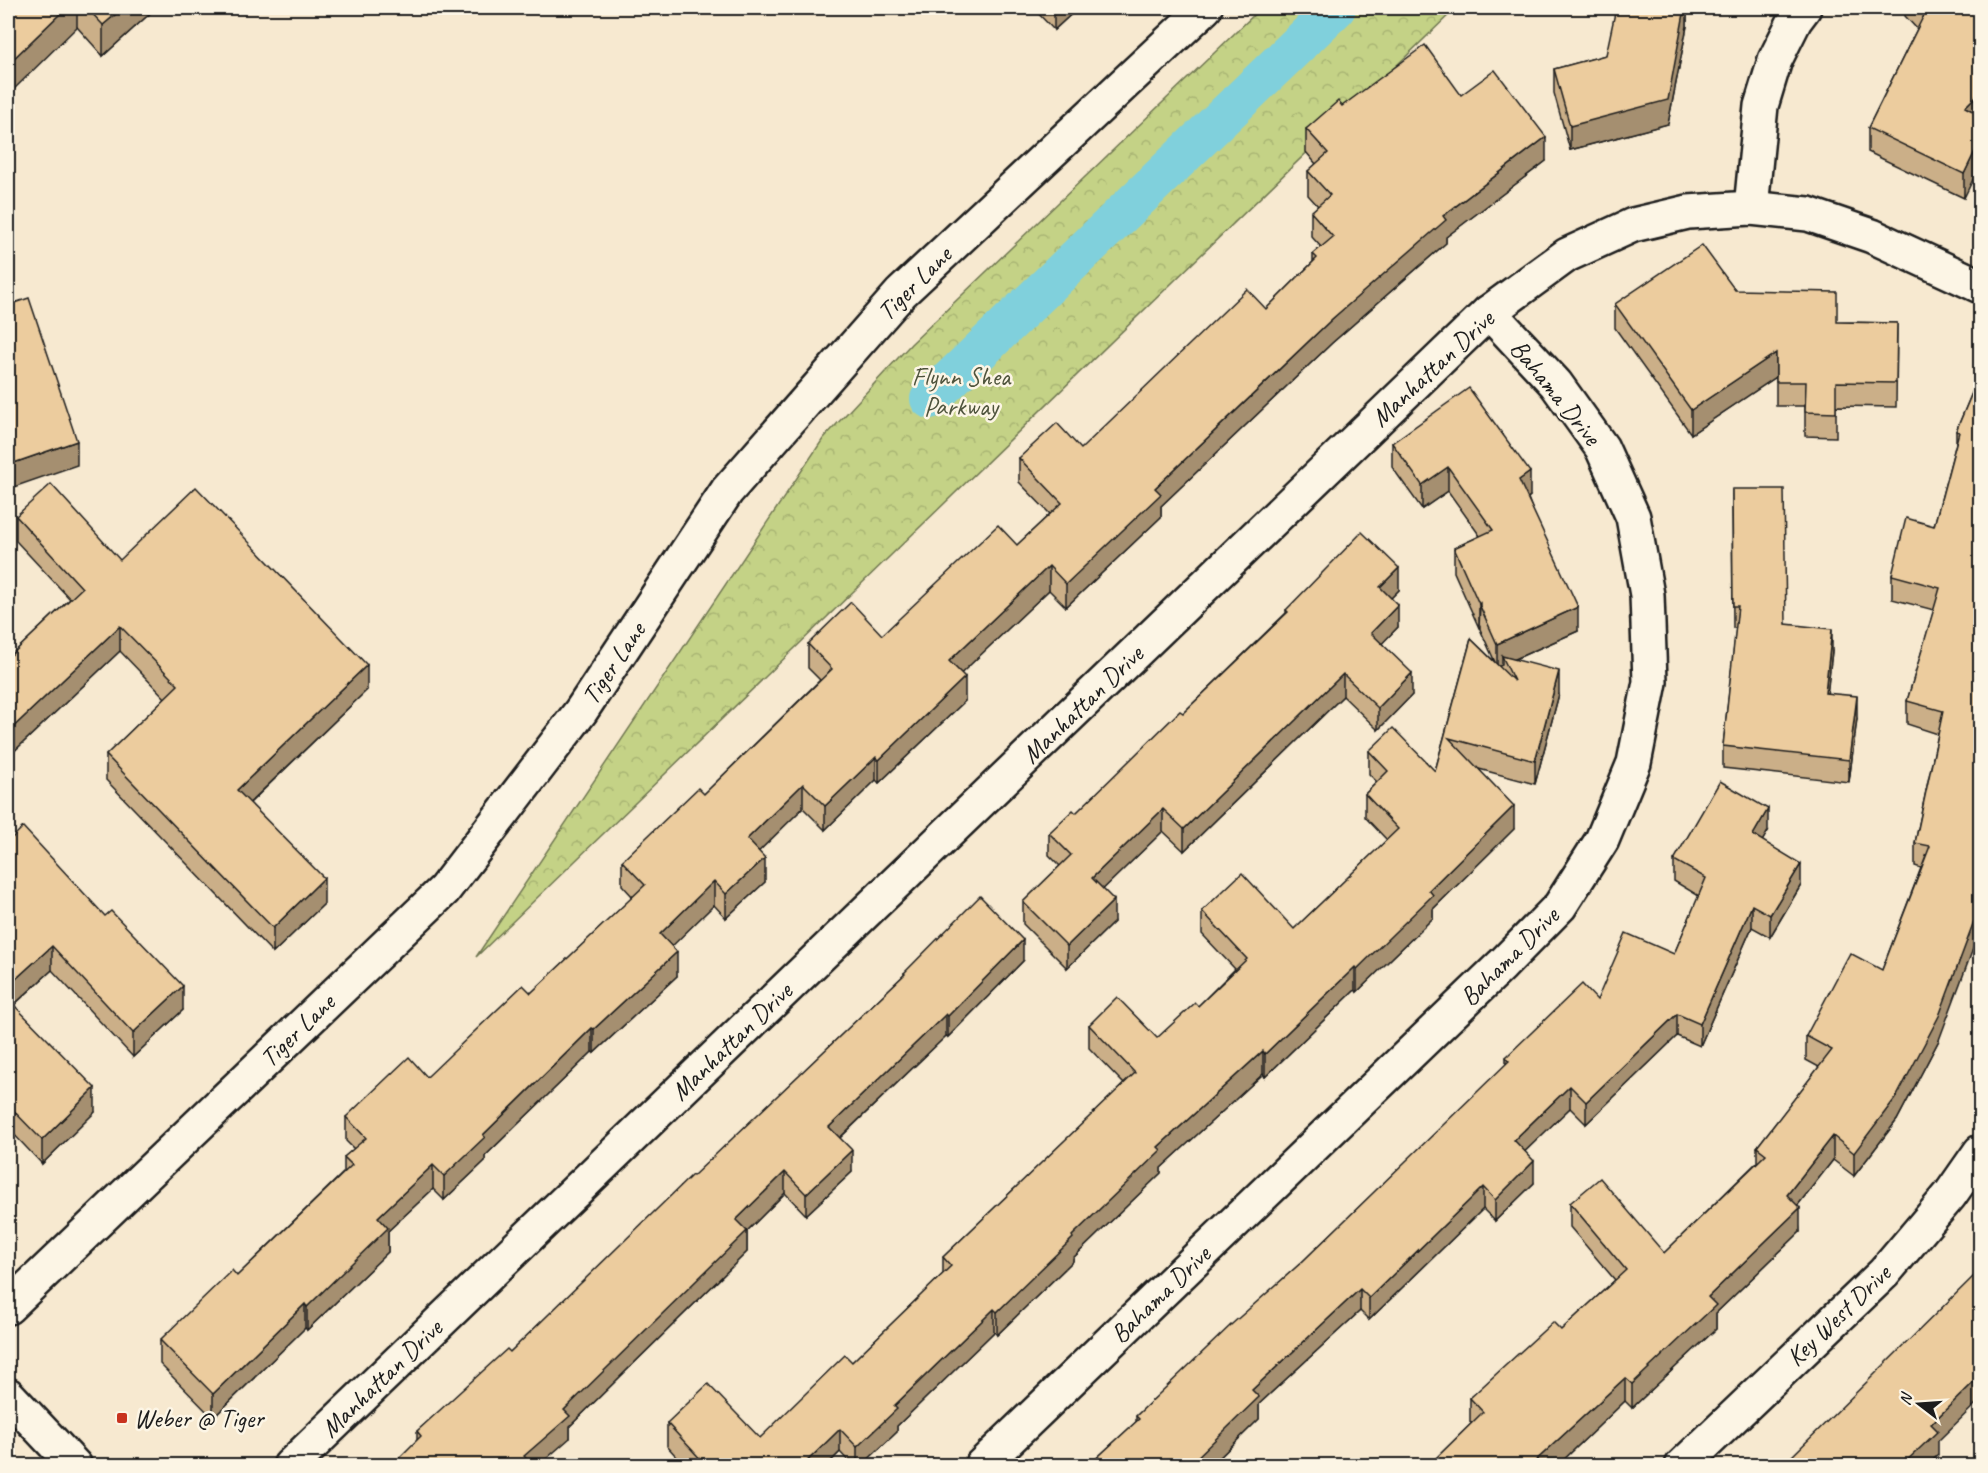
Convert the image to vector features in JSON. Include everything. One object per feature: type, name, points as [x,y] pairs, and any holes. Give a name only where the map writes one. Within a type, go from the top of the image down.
[{"type":"street","name":"Tiger Lane","points":[[8,1307],[444,890],[581,711],[727,491],[901,293],[1205,8]]},
{"type":"street","points":[[1751,208],[1761,106],[1775,60],[1795,20],[1804,8]]},
{"type":"street","name":"Manhattan Drive","points":[[290,1466],[1489,312],[1567,255],[1633,225],[1688,212],[1751,208],[1808,214],[1872,236],[1980,286]]},
{"type":"street","name":"Bahama Drive","points":[[981,1466],[1502,965],[1560,906],[1602,840],[1634,763],[1650,682],[1647,595],[1633,517],[1602,448],[1556,384],[1489,312]]},
{"type":"street","name":"Key West Drive","points":[[1682,1466],[1884,1273],[1950,1195],[1980,1152]]},
{"type":"street","points":[[8,1395],[75,1466]]},
{"type":"green space","name":"Flynn Shea Parkway","points":[[1261,8],[1456,8],[476,957],[823,439],[911,344]]},
{"type":"building","points":[[8,8],[66,8],[8,64]]},
{"type":"building","points":[[87,8],[123,8],[103,25]]},
{"type":"building","points":[[1616,8],[1685,8],[1668,100],[1570,126],[1554,69],[1606,55]]},
{"type":"building","points":[[1919,8],[1980,8],[1980,92],[1965,107],[1980,115],[1980,141],[1964,174],[1868,128],[1925,13]]},
{"type":"building","points":[[1425,45],[1461,95],[1495,70],[1546,137],[1443,216],[1446,220],[1332,319],[1155,488],[1161,494],[1066,584],[1049,566],[949,661],[965,677],[879,760],[876,757],[825,806],[803,784],[747,839],[765,858],[726,894],[714,881],[660,934],[677,952],[594,1029],[592,1028],[444,1176],[433,1165],[378,1217],[388,1228],[307,1307],[305,1304],[213,1394],[160,1340],[232,1270],[237,1276],[352,1165],[344,1157],[366,1138],[346,1117],[409,1057],[427,1077],[523,985],[531,993],[645,885],[622,861],[698,788],[704,794],[832,669],[808,644],[851,602],[882,635],[998,525],[1017,545],[1062,503],[1019,458],[1057,423],[1081,449],[1247,289],[1266,309],[1317,258],[1313,254],[1333,237],[1311,212],[1330,195],[1308,171],[1328,153],[1306,129],[1338,101],[1342,106]]},
{"type":"building","points":[[1702,245],[1735,290],[1837,292],[1837,322],[1897,323],[1896,383],[1836,382],[1836,413],[1805,412],[1806,382],[1776,382],[1776,353],[1691,410],[1615,304]]},
{"type":"building","points":[[29,298],[77,441],[8,465],[8,305]]},
{"type":"building","points":[[1980,374],[1980,860],[1977,876],[1980,878],[1980,906],[1939,1016],[1897,1096],[1854,1153],[1833,1136],[1787,1195],[1800,1208],[1708,1297],[1716,1305],[1632,1384],[1625,1378],[1529,1466],[1428,1466],[1483,1412],[1470,1398],[1553,1322],[1561,1330],[1626,1270],[1570,1203],[1600,1178],[1664,1253],[1766,1154],[1757,1147],[1832,1050],[1806,1036],[1850,953],[1882,970],[1930,846],[1915,843],[1943,711],[1907,701],[1940,588],[1892,575],[1906,518],[1934,526],[1959,432],[1956,431]]},
{"type":"building","points":[[1469,388],[1530,472],[1519,480],[1578,607],[1497,644],[1454,548],[1493,530],[1448,467],[1422,485],[1392,443]]},
{"type":"building","points":[[51,484],[120,560],[196,487],[367,665],[237,790],[324,878],[273,928],[106,755],[178,685],[120,626],[8,732],[8,658],[82,588],[16,516]]},
{"type":"building","points":[[1732,489],[1784,489],[1786,624],[1832,629],[1825,693],[1857,696],[1849,760],[1723,746],[1738,606],[1733,606]]},
{"type":"building","points":[[1362,532],[1399,568],[1380,587],[1398,605],[1371,633],[1412,673],[1378,708],[1343,674],[1184,829],[1163,809],[1092,878],[1114,900],[1067,946],[1023,902],[1071,855],[1049,833],[1073,810],[1076,813],[1180,711],[1183,713],[1288,612],[1286,610]]},
{"type":"building","points":[[1471,639],[1514,681],[1502,656],[1559,671],[1535,761],[1449,738],[1514,806],[1429,890],[1433,895],[1265,1054],[1263,1051],[1158,1147],[1161,1150],[1072,1236],[1073,1238],[997,1312],[994,1309],[894,1406],[897,1409],[857,1447],[840,1429],[802,1466],[707,1466],[667,1423],[708,1384],[760,1438],[845,1355],[852,1362],[951,1266],[943,1257],[1135,1073],[1089,1025],[1117,997],[1157,1038],[1195,1003],[1198,1006],[1247,959],[1202,911],[1242,873],[1294,929],[1398,829],[1365,794],[1388,771],[1369,751],[1393,728],[1435,771]]},
{"type":"building","points":[[1720,781],[1768,809],[1753,835],[1801,864],[1770,915],[1752,905],[1700,1024],[1677,1014],[1586,1102],[1570,1086],[1514,1140],[1534,1161],[1495,1200],[1483,1187],[1369,1298],[1360,1289],[1252,1390],[1259,1397],[1188,1466],[1183,1466],[1177,1460],[1171,1466],[1088,1466],[1139,1419],[1136,1416],[1232,1324],[1303,1261],[1509,1061],[1506,1057],[1582,984],[1597,1000],[1626,933],[1674,954],[1706,878],[1674,860]]},
{"type":"building","points":[[23,827],[105,916],[111,911],[183,986],[133,1033],[52,946],[8,986],[8,842]]},
{"type":"building","points":[[980,896],[1023,940],[948,1016],[946,1014],[829,1127],[852,1150],[806,1194],[785,1172],[736,1220],[747,1231],[564,1410],[570,1416],[524,1456],[533,1466],[391,1466],[421,1436],[417,1431],[507,1349],[510,1352],[692,1175],[905,974]]},
{"type":"building","points":[[8,999],[95,1088],[42,1140],[8,1105]]},
{"type":"building","points":[[1980,1270],[1980,1376],[1931,1424],[1938,1431],[1901,1466],[1782,1466]]},
{"type":"waterway","points":[[930,399],[1336,8]]},
{"type":"place","name":"Weber @ Tiger","points":[[122,1418]]}]
